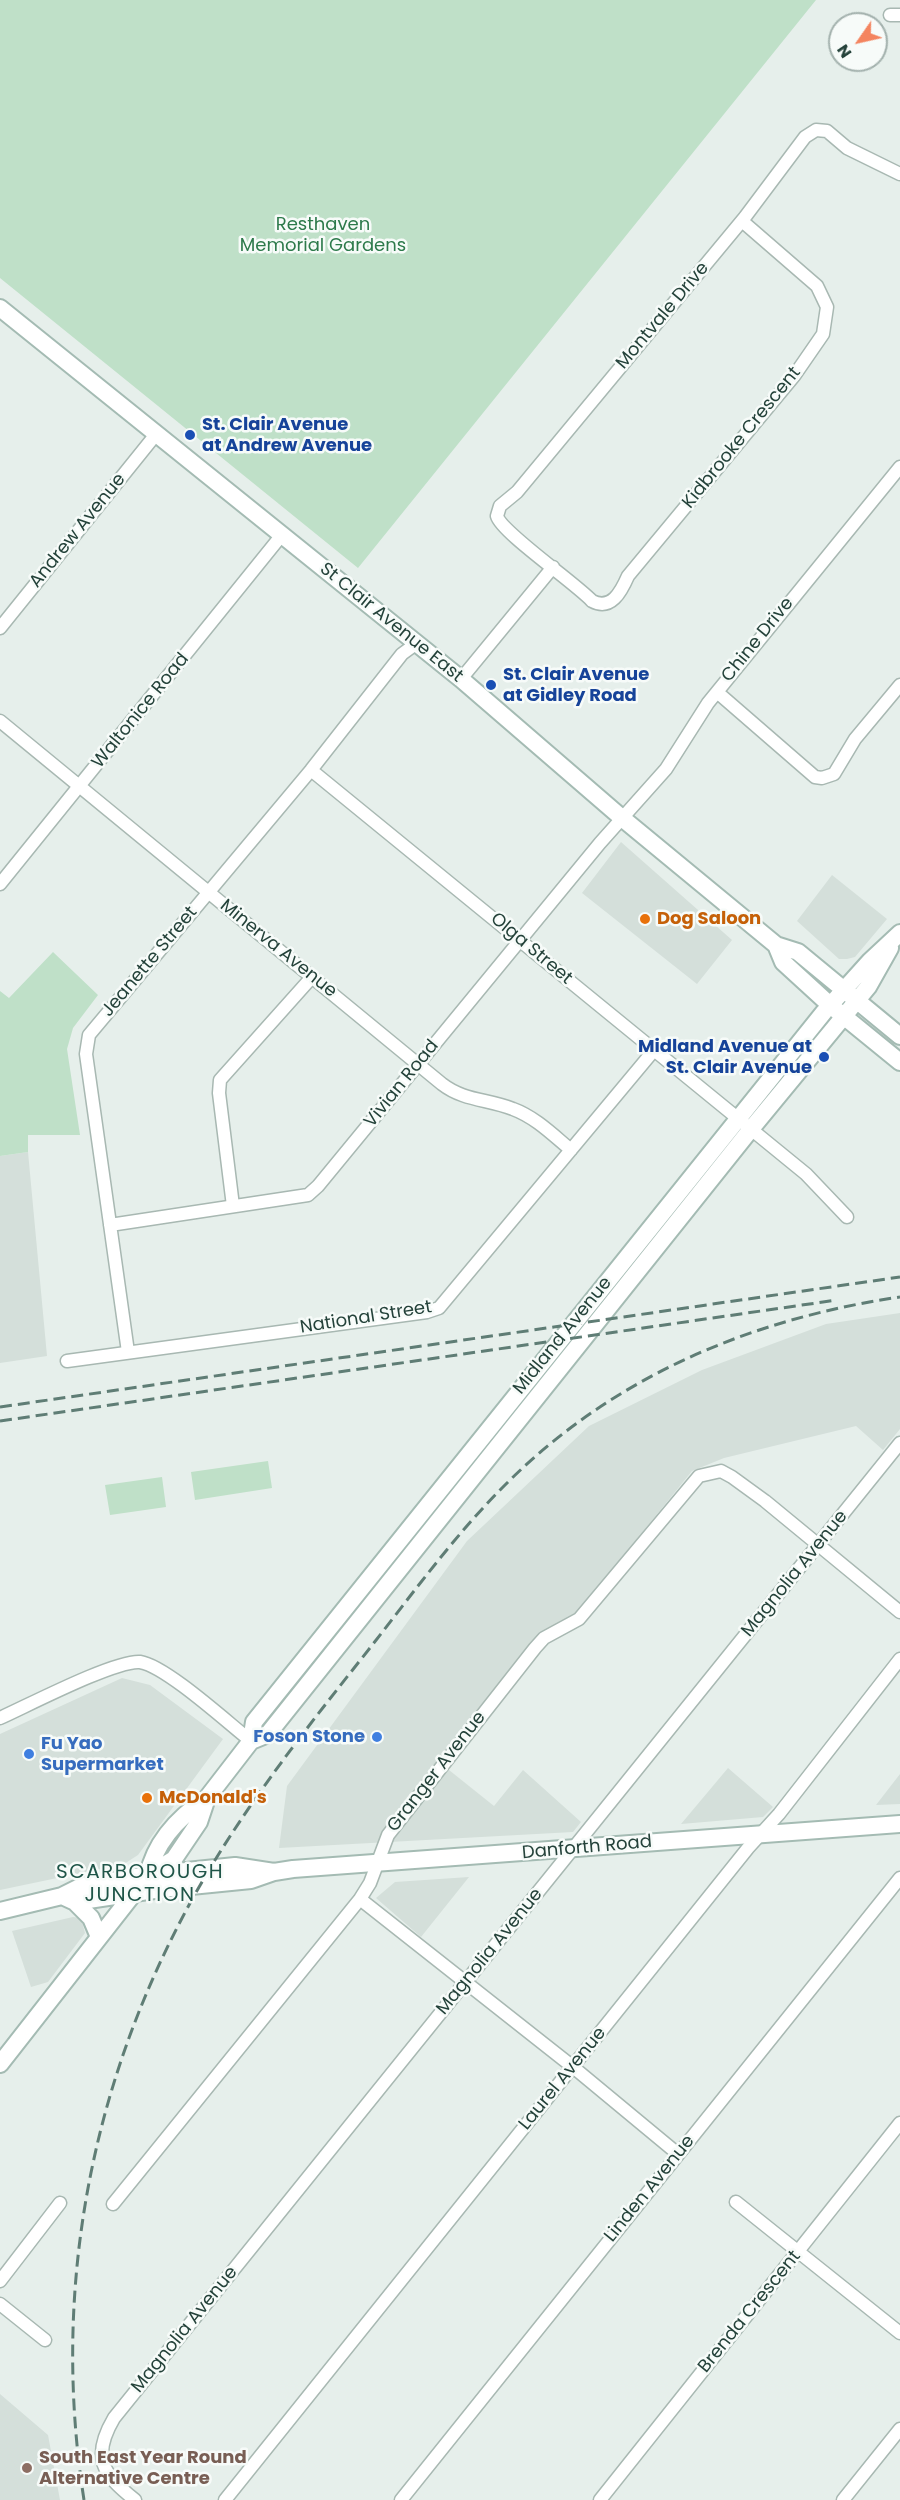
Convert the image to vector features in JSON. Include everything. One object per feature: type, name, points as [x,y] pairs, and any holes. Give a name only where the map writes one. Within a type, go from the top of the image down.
[{"type":"main road","name":"St Clair Avenue East","points":[[0,308],[461,679],[622,818],[776,945],[798,952],[900,1036]]},
{"type":"main road","name":"Midland Avenue","points":[[0,2064],[148,1875],[174,1859],[199,1822],[207,1798],[251,1742],[268,1734],[745,1124],[850,995],[870,962],[896,938]]},
{"type":"main road","name":"St Clair Avenue East","points":[[776,945],[783,962],[836,1010],[900,1062]]},
{"type":"main road","name":"Danforth Road","points":[[68,1899],[82,1886],[148,1875],[235,1866],[274,1872],[900,1824]]},
{"type":"main road","name":"Danforth Road","points":[[0,1911],[68,1899],[251,1880],[274,1872]]},
{"type":"main road","points":[[68,1899],[91,1918],[99,1937]]},
{"type":"street","name":"Montvale Drive","points":[[553,567],[503,527],[498,519],[498,511],[517,492],[742,221],[805,137],[816,130],[827,130],[847,148],[900,174]]},
{"type":"street","name":"Kidbrooke Crescent","points":[[553,567],[592,602],[600,605],[608,604],[817,345],[827,322],[828,307],[824,297],[804,273],[742,221]]},
{"type":"street","name":"Andrew Avenue","points":[[0,628],[157,433]]},
{"type":"street","name":"Chine Drive","points":[[622,818],[666,769],[689,728],[900,467]]},
{"type":"street","name":"Waltonice Road","points":[[0,884],[282,536]]},
{"type":"street","points":[[461,679],[553,567]]},
{"type":"street","name":"Jeanette Street","points":[[128,1352],[86,1054],[87,1040],[311,770],[402,654],[417,644]]},
{"type":"street","points":[[717,692],[815,777],[822,778],[834,774],[855,740],[900,685]]},
{"type":"street","name":"Minerva Avenue","points":[[0,721],[418,1064],[462,1097],[513,1109],[534,1119],[571,1150]]},
{"type":"street","name":"Olga Street","points":[[311,770],[806,1174],[847,1217]]},
{"type":"street","name":"Vivian Road","points":[[110,1225],[308,1195],[622,818]]},
{"type":"street","points":[[233,1206],[219,1093],[220,1080],[312,977]]},
{"type":"street","name":"National Street","points":[[67,1361],[427,1312],[439,1308],[655,1049]]},
{"type":"street","name":"Magnolia Avenue","points":[[135,2500],[117,2486],[105,2469],[101,2444],[114,2418],[900,1443]]},
{"type":"street","name":"Granger Avenue","points":[[113,2204],[360,1899],[370,1883],[388,1835],[535,1648],[544,1638],[579,1620],[699,1476],[721,1471],[765,1501],[817,1545]]},
{"type":"street","points":[[817,1545],[900,1612]]},
{"type":"street","name":"Laurel Avenue","points":[[225,2500],[760,1834],[779,1814],[900,1659]]},
{"type":"street","points":[[0,1718],[116,1666],[142,1663],[160,1670],[251,1742]]},
{"type":"street","name":"Linden Avenue","points":[[401,2500],[900,1878]]},
{"type":"street","points":[[360,1899],[573,2067],[678,2154]]},
{"type":"street","name":"Brenda Crescent","points":[[600,2500],[900,2123]]},
{"type":"street","points":[[736,2202],[900,2333]]},
{"type":"street","points":[[0,2281],[60,2203]]},
{"type":"street","points":[[0,2304],[45,2340]]},
{"type":"street","points":[[843,2500],[900,2428]]},
{"type":"shaded area","points":[[621,842],[732,940],[697,984],[582,893]]},
{"type":"shaded area","points":[[832,875],[887,919],[855,957],[847,959],[839,959],[797,921]]},
{"type":"shaded area","points":[[28,1152],[47,1356],[0,1363],[0,1156]]},
{"type":"shaded area","points":[[900,1313],[900,1429],[883,1450],[856,1426],[724,1458],[692,1471],[573,1618],[539,1634],[439,1762],[494,1806],[523,1770],[581,1822],[573,1832],[279,1848],[287,1786],[467,1541],[589,1426],[702,1370],[826,1324]]},
{"type":"shaded area","points":[[122,1678],[150,1685],[223,1739],[138,1855],[124,1864],[0,1890],[0,1734]]},
{"type":"shaded area","points":[[728,1768],[773,1807],[763,1817],[681,1824]]},
{"type":"shaded area","points":[[900,1774],[900,1804],[876,1805]]},
{"type":"shaded area","points":[[469,1877],[421,1937],[376,1898],[395,1882]]},
{"type":"shaded area","points":[[73,1917],[81,1918],[85,1933],[48,1982],[31,1987],[12,1931]]},
{"type":"shaded area","name":"South East Year Round Alternative Centre","points":[[0,2394],[48,2435],[60,2500],[0,2500]]},
{"type":"green space","name":"Resthaven Memorial Gardens","points":[[0,0],[816,0],[358,568],[0,278]]},
{"type":"green space","points":[[53,952],[98,995],[73,1028],[67,1049],[80,1135],[28,1135],[28,1152],[0,1156],[0,991],[9,998]]},
{"type":"green space","points":[[268,1461],[272,1488],[195,1500],[191,1472]]},
{"type":"green space","points":[[162,1477],[166,1507],[110,1515],[105,1485]]},
{"type":"railway","points":[[0,1407],[900,1277]]},
{"type":"railway","points":[[84,2500],[75,2417],[73,2334],[79,2252],[91,2171],[111,2091],[138,2014],[172,1938],[212,1865],[247,1811],[303,1733],[448,1548],[504,1486],[546,1447],[590,1414],[637,1384],[686,1359],[790,1320],[900,1297]]},
{"type":"railway","points":[[0,1421],[837,1300]]},
{"type":"place","name":"St. Clair Avenue at Andrew Avenue","points":[[190,435]]},
{"type":"place","name":"St. Clair Avenue at Gidley Road","points":[[491,685]]},
{"type":"place","name":"Dog Saloon","points":[[645,919]]},
{"type":"place","name":"Midland Avenue at St. Clair Avenue","points":[[824,1057]]},
{"type":"place","name":"Foson Stone","points":[[377,1737]]},
{"type":"place","name":"Fu Yao Supermarket","points":[[29,1754]]},
{"type":"place","name":"McDonald's","points":[[147,1798]]},
{"type":"place","name":"South East Year Round Alternative Centre","points":[[27,2468]]},
{"type":"district","name":"SCARBOROUGH JUNCTION","points":[[140,1884]]}]
